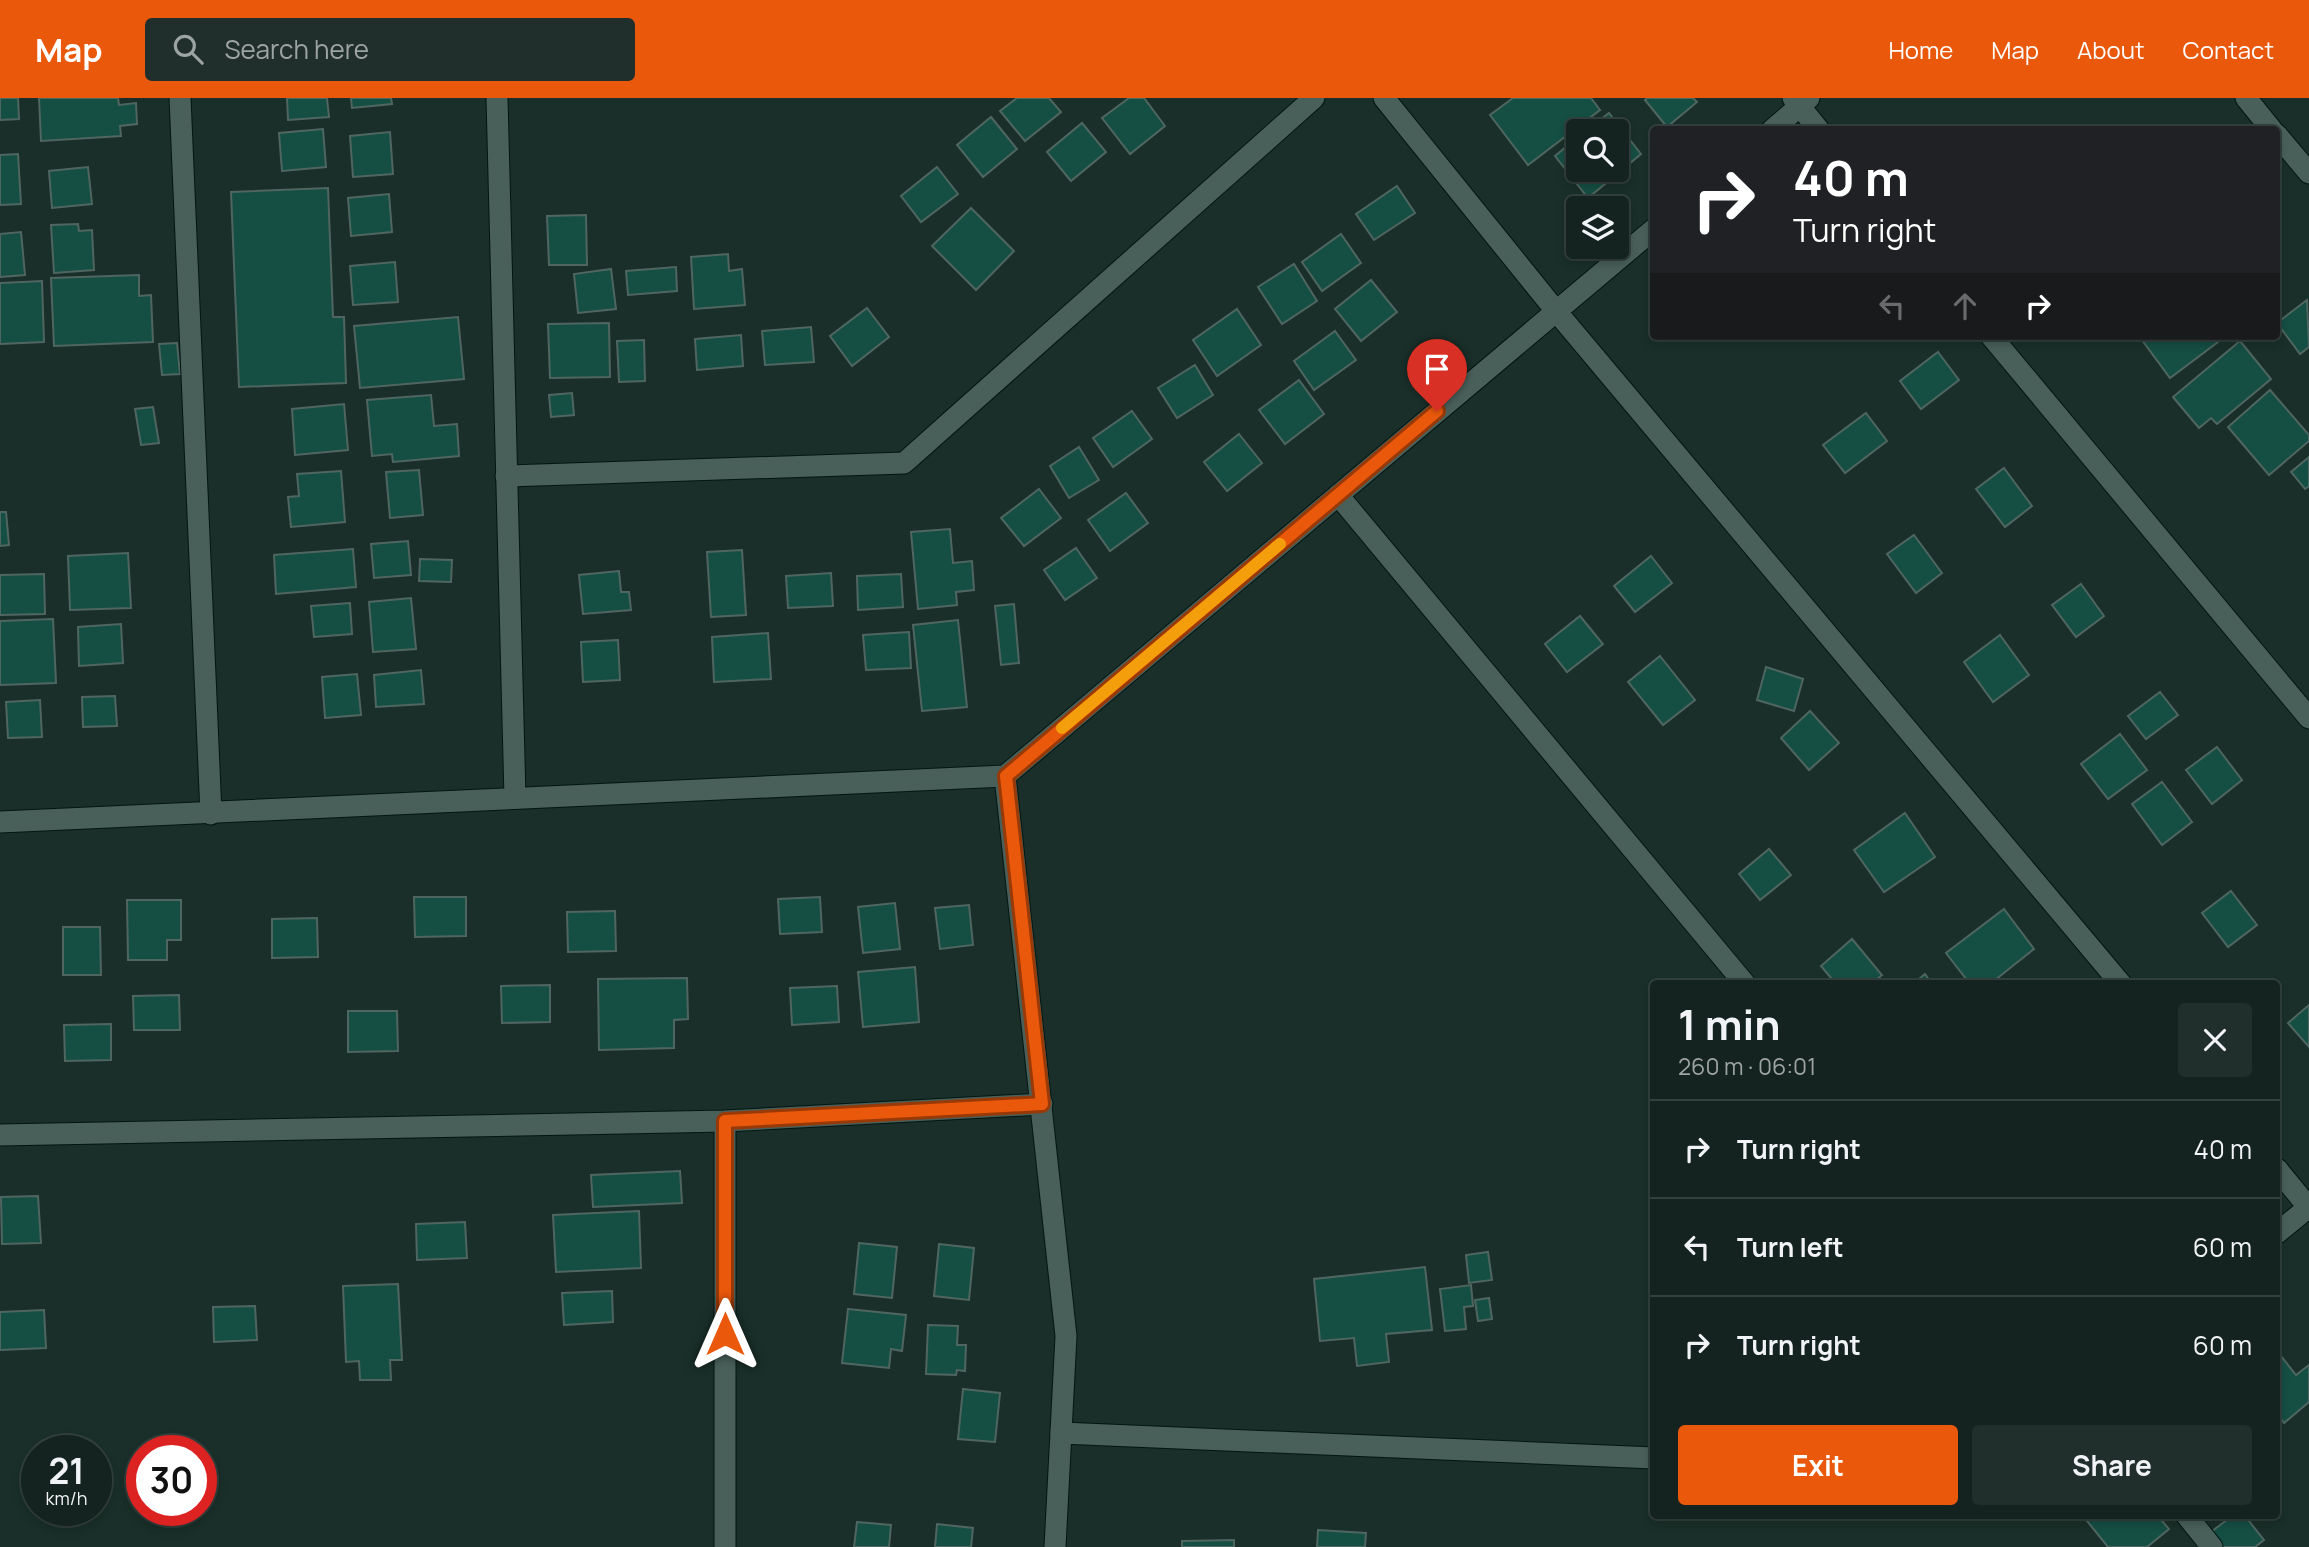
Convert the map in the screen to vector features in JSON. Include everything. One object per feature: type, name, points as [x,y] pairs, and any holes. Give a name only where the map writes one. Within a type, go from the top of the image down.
[{"type":"street","points":[[180,98],[211,814]]},
{"type":"street","points":[[497,98],[515,799]]},
{"type":"street","points":[[506,475],[904,463],[1314,98]]},
{"type":"street","points":[[1384,98],[1556,311],[2118,980]]},
{"type":"street","points":[[2246,98],[2269,126]]},
{"type":"street","points":[[1776,126],[1801,101],[1817,126]]},
{"type":"street","points":[[2280,139],[2309,173]]},
{"type":"street","points":[[0,822],[1006,776],[1650,232]]},
{"type":"street","points":[[1994,340],[2309,718]]},
{"type":"street","points":[[1338,495],[1742,980]]},
{"type":"street","points":[[1006,776],[1066,1336],[1055,1547]]},
{"type":"street","points":[[0,1135],[725,1121],[1042,1104]]},
{"type":"street","points":[[724,1547],[725,1121]]},
{"type":"street","points":[[2280,1174],[2309,1208],[2280,1231]]},
{"type":"street","points":[[1060,1433],[1650,1458]]},
{"type":"street","points":[[2190,1519],[2213,1547]]},
{"type":"building","points":[[0,98],[18,98],[19,119],[0,120]]},
{"type":"building","points":[[39,98],[118,98],[119,105],[136,103],[137,124],[120,126],[121,136],[41,141]]},
{"type":"building","points":[[287,98],[327,98],[329,117],[288,120]]},
{"type":"building","points":[[351,98],[391,98],[392,104],[352,108]]},
{"type":"building","points":[[1017,98],[1049,98],[1061,112],[1025,141],[1000,111]]},
{"type":"building","points":[[1129,98],[1144,98],[1165,126],[1130,154],[1102,118]]},
{"type":"building","points":[[1513,98],[1591,98],[1600,110],[1588,119],[1566,119],[1566,136],[1528,165],[1490,115]]},
{"type":"building","points":[[1693,98],[1697,102],[1666,126],[1645,100]]},
{"type":"building","points":[[1609,113],[1614,119],[1601,119]]},
{"type":"building","points":[[991,117],[1017,149],[983,177],[957,145]]},
{"type":"building","points":[[1082,123],[1106,152],[1071,181],[1047,152]]},
{"type":"building","points":[[323,129],[326,167],[282,171],[279,133]]},
{"type":"building","points":[[390,132],[393,174],[353,177],[350,136]]},
{"type":"building","points":[[1629,139],[1641,154],[1629,164]]},
{"type":"building","points":[[1566,147],[1566,170],[1555,156]]},
{"type":"building","points":[[18,154],[21,204],[0,205],[0,155]]},
{"type":"building","points":[[88,167],[92,204],[52,208],[49,171]]},
{"type":"building","points":[[937,167],[958,194],[921,222],[901,196]]},
{"type":"building","points":[[1575,182],[1607,182],[1590,196],[1586,196]]},
{"type":"building","points":[[1397,186],[1415,213],[1374,240],[1356,214]]},
{"type":"building","points":[[328,188],[333,317],[344,317],[346,383],[239,387],[231,192]]},
{"type":"building","points":[[389,194],[392,232],[351,236],[348,198]]},
{"type":"building","points":[[971,208],[1014,251],[976,290],[932,246]]},
{"type":"building","points":[[586,215],[587,265],[549,265],[547,216]]},
{"type":"building","points":[[78,224],[79,231],[92,230],[94,270],[54,273],[51,225]]},
{"type":"building","points":[[21,232],[25,275],[0,277],[0,234]]},
{"type":"building","points":[[1341,234],[1361,263],[1322,291],[1302,262]]},
{"type":"building","points":[[728,254],[729,271],[742,269],[745,305],[694,309],[691,257]]},
{"type":"building","points":[[395,262],[398,302],[353,305],[350,266]]},
{"type":"building","points":[[1294,264],[1317,301],[1282,324],[1258,287]]},
{"type":"building","points":[[676,267],[677,291],[628,295],[626,271]]},
{"type":"building","points":[[611,269],[616,309],[578,313],[574,274]]},
{"type":"building","points":[[139,275],[139,296],[151,295],[153,342],[54,346],[51,278]]},
{"type":"building","points":[[1371,280],[1397,312],[1361,341],[1335,309]]},
{"type":"building","points":[[42,281],[44,342],[0,344],[0,283]]},
{"type":"building","points":[[2307,300],[2309,347],[2300,354],[2280,327],[2280,321]]},
{"type":"building","points":[[867,308],[889,337],[852,366],[830,336]]},
{"type":"building","points":[[1237,309],[1261,345],[1217,376],[1193,340]]},
{"type":"building","points":[[458,317],[464,379],[360,388],[354,326]]},
{"type":"building","points":[[609,323],[610,377],[550,378],[548,324]]},
{"type":"building","points":[[811,327],[814,362],[765,365],[762,331]]},
{"type":"building","points":[[1335,331],[1356,360],[1314,390],[1294,361]]},
{"type":"building","points":[[741,335],[743,366],[697,370],[695,339]]},
{"type":"building","points":[[644,340],[645,381],[619,382],[617,341]]},
{"type":"building","points":[[2142,340],[2221,340],[2170,378]]},
{"type":"building","points":[[2240,341],[2271,379],[2217,424],[2211,418],[2199,428],[2173,397]]},
{"type":"building","points":[[177,343],[180,374],[162,375],[159,344]]},
{"type":"building","points":[[1938,352],[1959,380],[1921,409],[1900,381]]},
{"type":"building","points":[[1195,365],[1213,395],[1177,418],[1158,388]]},
{"type":"building","points":[[1299,380],[1324,414],[1285,444],[1259,410]]},
{"type":"building","points":[[2270,390],[2309,435],[2309,441],[2269,475],[2228,427]]},
{"type":"building","points":[[572,393],[574,415],[551,417],[549,395]]},
{"type":"building","points":[[431,395],[434,426],[457,424],[459,456],[393,462],[392,454],[372,456],[367,400]]},
{"type":"building","points":[[344,404],[348,450],[295,455],[292,409]]},
{"type":"building","points":[[153,407],[159,443],[141,445],[135,409]]},
{"type":"building","points":[[1132,411],[1152,439],[1113,467],[1093,438]]},
{"type":"building","points":[[1866,413],[1887,441],[1845,473],[1823,445]]},
{"type":"building","points":[[1239,434],[1262,463],[1227,491],[1204,462]]},
{"type":"building","points":[[1079,447],[1099,480],[1069,498],[1050,466]]},
{"type":"building","points":[[2309,457],[2309,486],[2305,489],[2291,472]]},
{"type":"building","points":[[2004,468],[2032,506],[2005,527],[1976,489]]},
{"type":"building","points":[[419,470],[423,515],[390,518],[386,472]]},
{"type":"building","points":[[341,471],[345,522],[291,527],[288,497],[299,496],[297,474]]},
{"type":"building","points":[[1039,489],[1061,518],[1024,546],[1001,518]]},
{"type":"building","points":[[1126,493],[1148,523],[1110,551],[1088,520]]},
{"type":"building","points":[[0,512],[6,512],[9,545],[0,546]]},
{"type":"building","points":[[950,529],[953,563],[972,561],[974,590],[956,592],[957,605],[918,609],[911,532]]},
{"type":"building","points":[[1914,535],[1942,573],[1916,593],[1887,554]]},
{"type":"building","points":[[408,541],[411,575],[374,578],[371,544]]},
{"type":"building","points":[[1076,548],[1097,578],[1065,600],[1044,570]]},
{"type":"building","points":[[353,549],[356,587],[276,594],[274,555]]},
{"type":"building","points":[[742,550],[746,615],[711,617],[707,552]]},
{"type":"building","points":[[128,553],[131,608],[70,610],[68,556]]},
{"type":"building","points":[[1651,556],[1672,583],[1635,612],[1614,586]]},
{"type":"building","points":[[420,559],[452,560],[451,582],[419,581]]},
{"type":"building","points":[[619,571],[621,592],[629,592],[631,610],[583,614],[579,575]]},
{"type":"building","points":[[831,573],[833,606],[788,608],[786,576]]},
{"type":"building","points":[[44,574],[45,614],[0,615],[0,575]]},
{"type":"building","points":[[901,574],[903,607],[858,610],[857,576]]},
{"type":"building","points":[[2081,584],[2104,616],[2076,637],[2052,605]]},
{"type":"building","points":[[411,598],[416,649],[373,652],[369,602]]},
{"type":"building","points":[[350,603],[352,634],[314,637],[311,606]]},
{"type":"building","points":[[1014,604],[1019,663],[1001,665],[995,606]]},
{"type":"building","points":[[1580,616],[1603,644],[1567,672],[1545,644]]},
{"type":"building","points":[[53,619],[56,683],[0,685],[0,621]]},
{"type":"building","points":[[958,620],[967,707],[922,711],[913,625]]},
{"type":"building","points":[[121,624],[123,663],[79,666],[78,627]]},
{"type":"building","points":[[909,632],[911,668],[866,670],[863,635]]},
{"type":"building","points":[[768,633],[771,679],[714,682],[712,637]]},
{"type":"building","points":[[2000,635],[2029,675],[1993,702],[1964,662]]},
{"type":"building","points":[[618,640],[620,680],[583,682],[581,642]]},
{"type":"building","points":[[1660,656],[1695,700],[1663,725],[1628,682]]},
{"type":"building","points":[[1766,667],[1803,679],[1794,711],[1757,700]]},
{"type":"building","points":[[421,670],[424,704],[376,707],[374,675]]},
{"type":"building","points":[[357,674],[361,715],[325,718],[322,677]]},
{"type":"building","points":[[2160,692],[2178,715],[2146,739],[2128,716]]},
{"type":"building","points":[[115,696],[117,726],[83,727],[82,697]]},
{"type":"building","points":[[40,700],[42,737],[8,738],[6,702]]},
{"type":"building","points":[[1810,711],[1839,743],[1809,770],[1781,738]]},
{"type":"building","points":[[2120,734],[2147,770],[2108,799],[2081,764]]},
{"type":"building","points":[[2217,747],[2242,780],[2212,804],[2186,770]]},
{"type":"building","points":[[2162,782],[2192,822],[2162,845],[2132,804]]},
{"type":"building","points":[[1905,813],[1935,857],[1884,892],[1854,850]]},
{"type":"building","points":[[1769,849],[1791,875],[1760,900],[1739,874]]},
{"type":"building","points":[[2231,891],[2257,925],[2228,947],[2202,913]]},
{"type":"building","points":[[414,897],[466,897],[466,936],[415,937]]},
{"type":"building","points":[[820,897],[822,932],[780,934],[778,899]]},
{"type":"building","points":[[127,900],[181,900],[181,940],[167,940],[167,960],[128,960]]},
{"type":"building","points":[[895,903],[900,949],[863,953],[858,907]]},
{"type":"building","points":[[969,905],[973,945],[940,949],[935,908]]},
{"type":"building","points":[[2004,909],[2034,949],[1995,980],[1967,980],[1946,953]]},
{"type":"building","points":[[615,911],[616,951],[568,952],[567,912]]},
{"type":"building","points":[[317,918],[318,957],[272,958],[272,919]]},
{"type":"building","points":[[63,927],[100,927],[101,975],[63,975]]},
{"type":"building","points":[[1852,939],[1882,975],[1876,980],[1833,980],[1821,966]]},
{"type":"building","points":[[915,967],[919,1022],[863,1027],[858,972]]},
{"type":"building","points":[[1925,974],[1929,980],[1918,980]]},
{"type":"building","points":[[687,978],[688,1019],[674,1020],[674,1048],[599,1050],[598,979]]},
{"type":"building","points":[[550,985],[550,1022],[502,1023],[501,986]]},
{"type":"building","points":[[837,986],[839,1022],[792,1025],[790,988]]},
{"type":"building","points":[[179,995],[180,1030],[134,1030],[133,996]]},
{"type":"building","points":[[2309,1005],[2309,1047],[2288,1023]]},
{"type":"building","points":[[348,1011],[397,1011],[398,1051],[348,1052]]},
{"type":"building","points":[[111,1024],[111,1060],[65,1061],[64,1025]]},
{"type":"building","points":[[680,1171],[682,1203],[593,1207],[591,1175]]},
{"type":"building","points":[[38,1196],[41,1243],[2,1244],[1,1197]]},
{"type":"building","points":[[639,1211],[641,1268],[556,1272],[553,1215]]},
{"type":"building","points":[[465,1222],[467,1258],[417,1260],[416,1224]]},
{"type":"building","points":[[859,1243],[897,1247],[892,1298],[854,1294]]},
{"type":"building","points":[[939,1244],[974,1248],[969,1300],[934,1296]]},
{"type":"building","points":[[1488,1252],[1492,1280],[1469,1283],[1466,1255]]},
{"type":"building","points":[[1425,1267],[1432,1330],[1386,1334],[1389,1362],[1357,1366],[1354,1338],[1320,1341],[1314,1279]]},
{"type":"building","points":[[398,1284],[402,1360],[390,1360],[391,1380],[360,1380],[359,1361],[346,1362],[343,1286]]},
{"type":"building","points":[[1471,1285],[1473,1306],[1464,1307],[1466,1329],[1445,1331],[1440,1289]]},
{"type":"building","points":[[612,1291],[613,1322],[564,1325],[562,1293]]},
{"type":"building","points":[[1489,1298],[1492,1319],[1478,1321],[1475,1300]]},
{"type":"building","points":[[255,1306],[257,1340],[214,1342],[213,1307]]},
{"type":"building","points":[[848,1309],[906,1315],[902,1351],[891,1349],[889,1368],[842,1363]]},
{"type":"building","points":[[44,1310],[46,1348],[0,1350],[0,1312]]},
{"type":"building","points":[[928,1325],[958,1326],[957,1345],[966,1345],[965,1371],[957,1370],[956,1375],[926,1374]]},
{"type":"building","points":[[2280,1355],[2296,1375],[2309,1365],[2309,1402],[2284,1423],[2280,1418]]},
{"type":"building","points":[[963,1389],[1000,1393],[995,1442],[958,1439]]},
{"type":"building","points":[[2085,1519],[2161,1519],[2169,1529],[2147,1547],[2108,1547]]},
{"type":"building","points":[[2228,1519],[2247,1519],[2264,1540],[2255,1547],[2217,1547],[2207,1535]]},
{"type":"building","points":[[857,1522],[891,1525],[889,1547],[854,1547]]},
{"type":"building","points":[[937,1524],[973,1528],[971,1547],[935,1547]]},
{"type":"building","points":[[1318,1530],[1366,1533],[1365,1547],[1317,1547]]},
{"type":"building","points":[[1234,1540],[1234,1547],[1182,1547],[1182,1541]]},
{"type":"slow traffic","points":[[1062,728],[1280,544]]},
{"type":"route","points":[[725,1334],[725,1121],[1042,1104],[1006,776],[1437,411]]}]
